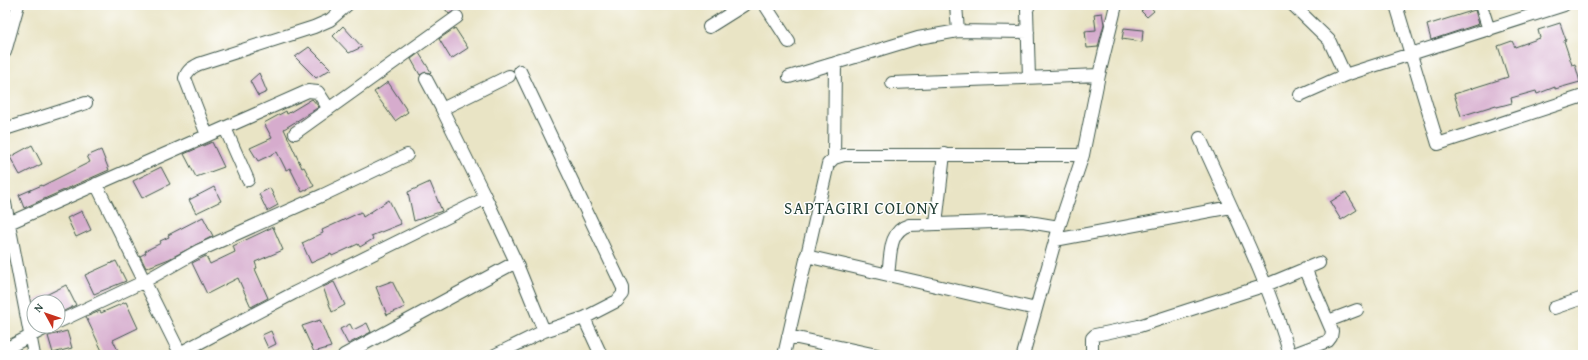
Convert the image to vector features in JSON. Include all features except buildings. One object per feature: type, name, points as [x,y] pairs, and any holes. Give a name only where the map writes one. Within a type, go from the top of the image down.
[{"type":"street","points":[[5,52],[18,5]]},
{"type":"street","points":[[207,135],[185,78],[186,73],[191,68],[199,64],[314,27],[330,20],[347,5]]},
{"type":"street","points":[[709,27],[744,5]]},
{"type":"street","points":[[766,5],[789,42]]},
{"type":"street","points":[[956,5],[958,30]]},
{"type":"street","points":[[1029,5],[1027,10],[1029,78]]},
{"type":"street","points":[[1023,355],[1055,240],[1082,155],[1116,5]]},
{"type":"street","points":[[1292,5],[1329,40],[1345,75]]},
{"type":"street","points":[[1396,5],[1438,144],[1583,96]]},
{"type":"street","points":[[1481,5],[1489,30]]},
{"type":"street","points":[[1300,94],[1345,75],[1564,5]]},
{"type":"street","points":[[296,133],[457,17]]},
{"type":"street","points":[[789,77],[918,38],[958,30],[1028,32]]},
{"type":"street","points":[[834,158],[835,63]]},
{"type":"street","points":[[442,109],[515,74],[623,288],[623,294],[617,301],[584,318],[544,331],[511,352],[495,355]]},
{"type":"street","points":[[892,83],[1099,75]]},
{"type":"street","points":[[426,79],[486,198],[516,262],[544,331]]},
{"type":"street","points":[[7,219],[96,184],[308,91],[318,92],[329,109]]},
{"type":"street","points":[[5,129],[86,103]]},
{"type":"street","points":[[224,128],[248,180]]},
{"type":"street","points":[[1200,138],[1266,285],[1280,320],[1290,355],[1328,341],[1331,337],[1332,331],[1305,268]]},
{"type":"street","points":[[936,224],[944,154]]},
{"type":"street","points":[[66,318],[145,280],[198,251],[323,196],[408,155]]},
{"type":"street","points":[[784,355],[828,164],[834,158],[844,155],[1082,155]]},
{"type":"street","points":[[96,184],[145,280],[178,354],[294,293],[486,198]]},
{"type":"street","points":[[5,203],[10,265],[34,355]]},
{"type":"street","points":[[1055,240],[1231,207]]},
{"type":"street","points":[[888,275],[894,236],[898,230],[909,225],[1023,221],[1059,227]]},
{"type":"street","points":[[806,256],[1036,309]]},
{"type":"street","points":[[344,355],[516,262]]},
{"type":"street","points":[[1092,355],[1092,338],[1096,335],[1139,326],[1266,285],[1318,263]]},
{"type":"street","points":[[1554,308],[1583,298]]},
{"type":"street","points":[[1328,321],[1357,310]]},
{"type":"street","points":[[584,318],[601,355]]},
{"type":"street","points":[[5,348],[34,334]]},
{"type":"street","points":[[788,336],[877,355]]},
{"type":"district","name":"SAPTAGIRI COLONY","points":[[862,208]]}]
